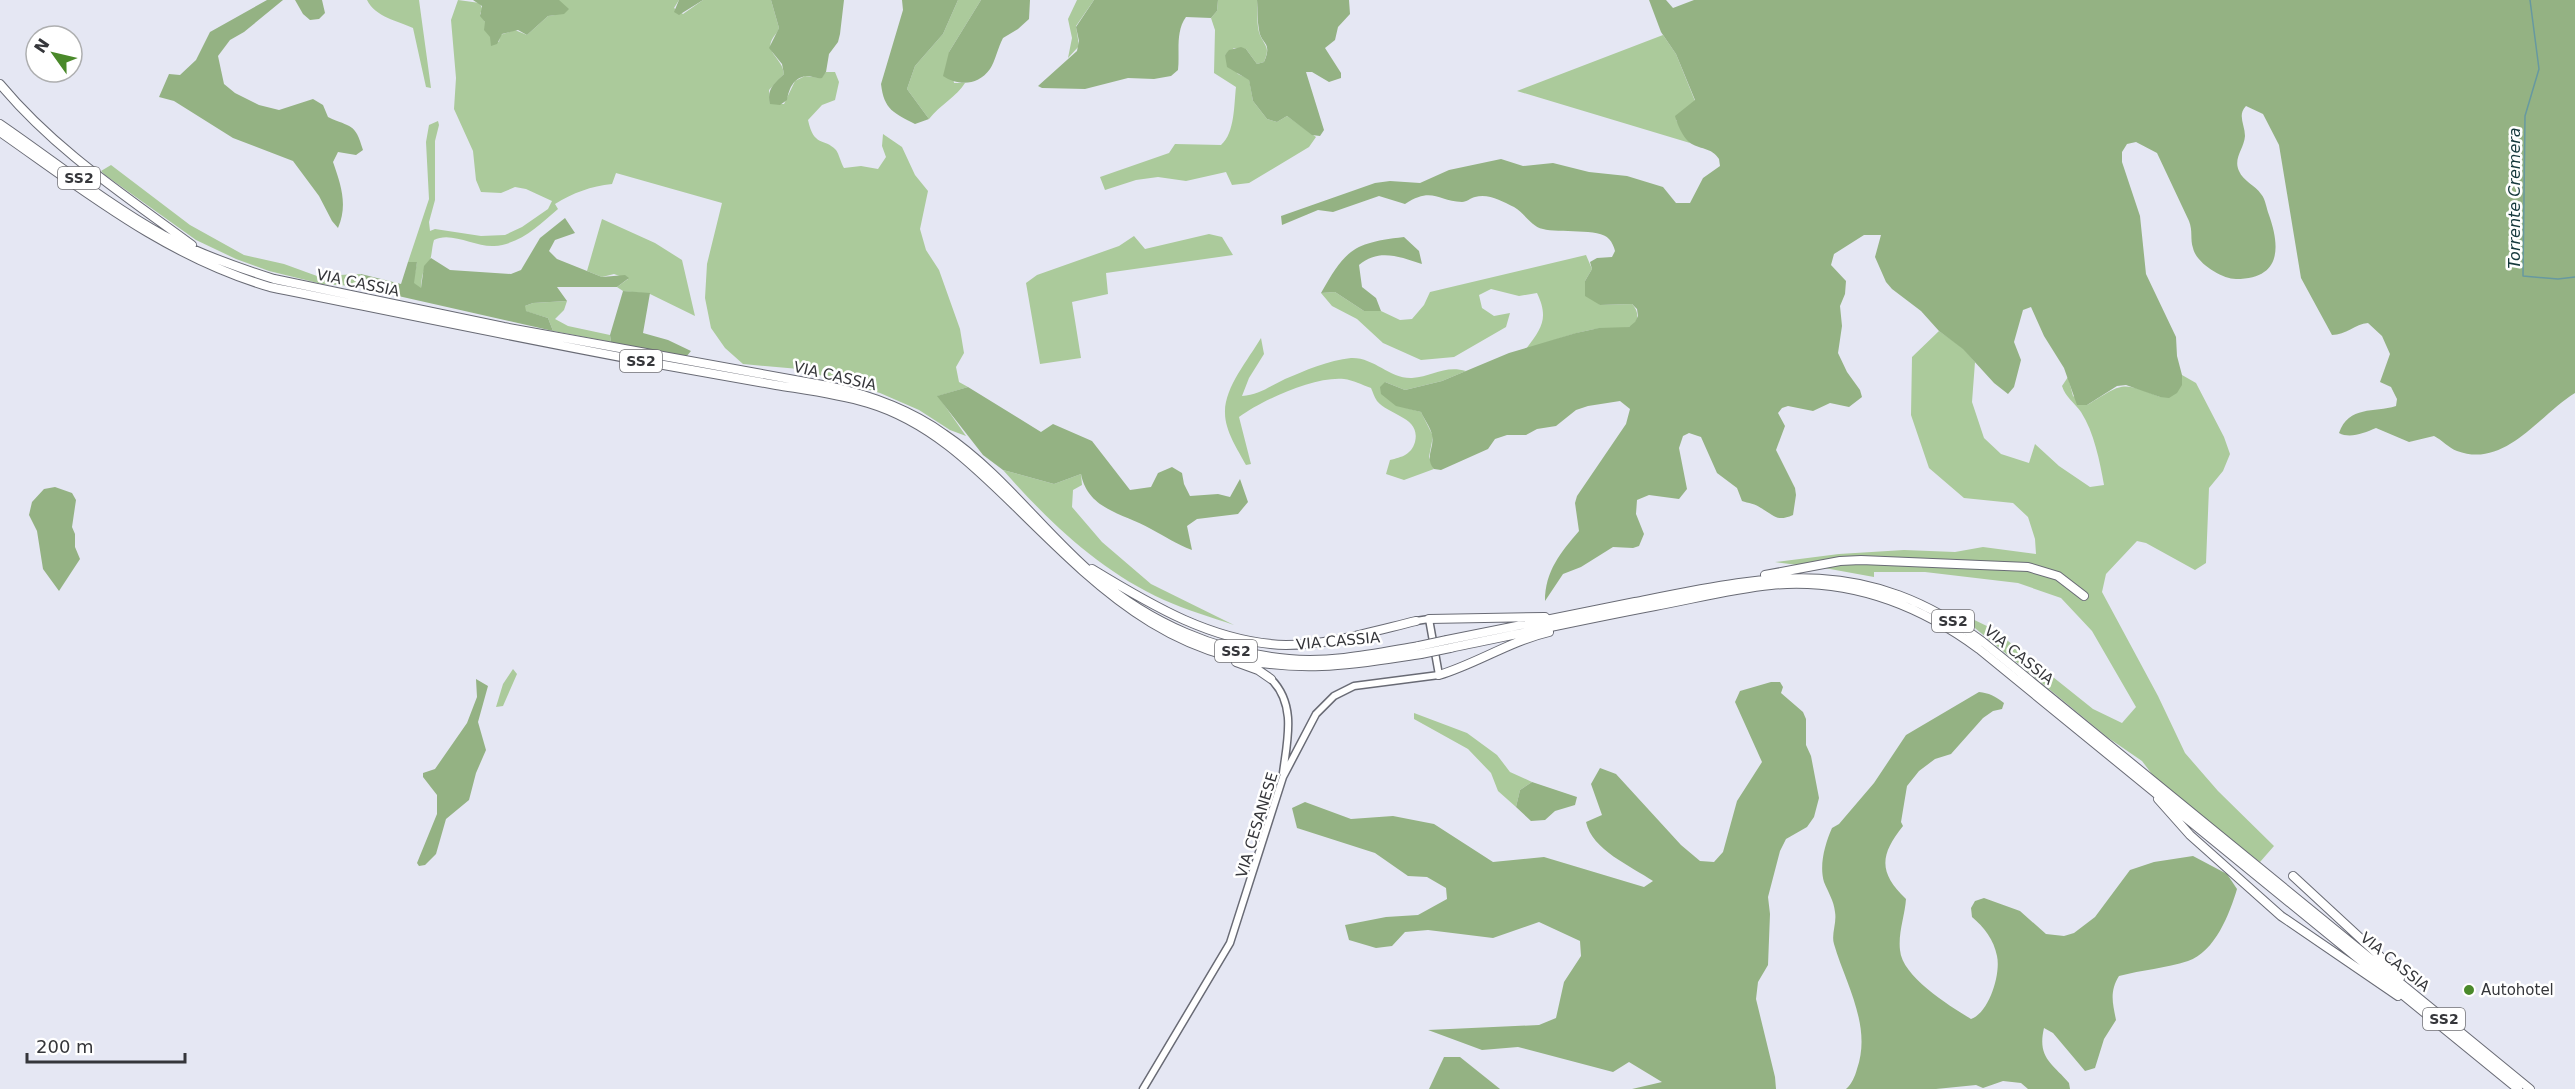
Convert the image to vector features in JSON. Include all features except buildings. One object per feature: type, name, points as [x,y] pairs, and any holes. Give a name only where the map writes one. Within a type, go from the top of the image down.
[{"type":"highway","points":[[0,84],[26,115],[57,144],[206,255]]},
{"type":"highway","name":"VIA CASSIA","points":[[0,124],[142,222],[206,255],[274,279],[504,327],[866,395],[922,420],[966,450],[1104,583],[1159,619],[1202,641],[1238,651],[1289,659],[1321,660],[1420,650]]},
{"type":"highway","name":"VIA CASSIA","points":[[0,132],[125,219],[172,248],[211,267],[256,283],[531,340],[833,394],[870,404],[908,420],[943,441],[978,470],[1072,563],[1108,594],[1156,627],[1201,649],[1241,660],[1319,666],[1349,665],[1568,616],[1739,583],[1793,577],[1844,581],[1904,597],[1953,621],[1983,642],[2530,1089]]},
{"type":"highway","points":[[0,139],[34,155]]},
{"type":"highway","points":[[1077,559],[1164,611],[1216,632],[1249,641],[1287,645],[1320,642],[1416,621]]},
{"type":"highway","points":[[1739,583],[1775,572],[1840,561],[1995,565],[2028,567],[2051,573],[2069,583],[2084,596]]},
{"type":"highway","name":"VIA CASSIA","points":[[1448,644],[1771,585],[1830,586],[1881,596],[1913,608],[1964,638],[2518,1089]]},
{"type":"highway","points":[[1429,619],[1568,616]]},
{"type":"highway","points":[[1438,675],[1458,669],[1532,636],[1563,630],[1587,619]]},
{"type":"highway","points":[[1201,649],[1256,669],[1271,680]]},
{"type":"highway","points":[[2146,786],[2190,835],[2281,916],[2423,1011]]},
{"type":"highway","points":[[2293,876],[2385,961],[2415,995]]},
{"type":"street","points":[[1416,621],[1429,619],[1438,675]]},
{"type":"street","name":"VIA CESANESE","points":[[1143,1089],[1233,937],[1283,777],[1314,717],[1335,696],[1358,685],[1413,680],[1438,675]]},
{"type":"street","points":[[1271,680],[1283,696],[1288,719],[1283,777]]},
{"type":"green space","points":[[267,0],[283,0],[244,32],[230,40],[218,56],[224,84],[235,93],[259,105],[279,110],[313,99],[323,105],[328,117],[354,130],[363,150],[356,155],[338,152],[333,162],[341,187],[343,203],[338,228],[319,196],[293,161],[233,138],[174,101],[159,97],[169,74],[180,75],[196,60],[210,32]]},
{"type":"green space","points":[[295,0],[322,0],[325,13],[319,19],[310,20],[303,14]]},
{"type":"green space","points":[[367,0],[419,0],[431,88],[426,87],[413,28],[375,11]]},
{"type":"green space","points":[[458,0],[480,3],[482,9],[480,14],[485,22],[485,30],[499,42],[500,35],[515,30],[527,35],[548,16],[555,15],[559,0],[679,0],[674,8],[683,14],[703,0],[771,0],[779,28],[770,46],[784,74],[769,90],[770,104],[784,104],[795,81],[805,76],[821,78],[826,72],[835,72],[839,82],[835,100],[822,105],[808,120],[813,135],[836,150],[844,168],[861,166],[878,169],[886,157],[882,146],[883,134],[902,147],[915,175],[928,191],[920,229],[926,250],[939,270],[960,329],[964,353],[956,367],[959,382],[968,387],[938,396],[966,436],[950,430],[919,410],[880,393],[799,369],[743,364],[725,348],[711,328],[705,298],[707,264],[722,203],[616,173],[612,184],[582,191],[555,204],[558,209],[529,233],[513,242],[487,246],[448,237],[434,240],[430,260],[423,274],[421,289],[413,283],[417,262],[408,262],[429,199],[426,142],[429,125],[438,121],[439,125],[435,141],[435,200],[429,222],[430,231],[435,229],[481,236],[505,235],[522,227],[548,209],[552,201],[526,189],[515,187],[501,193],[481,192],[476,180],[473,151],[454,109],[456,78],[451,20]]},
{"type":"green space","points":[[473,0],[559,0],[569,9],[564,14],[548,16],[527,35],[518,30],[502,34],[497,44],[491,46],[490,37],[484,30],[485,22],[480,16],[482,6]]},
{"type":"green space","points":[[679,0],[703,0],[679,15],[674,12]]},
{"type":"green space","points":[[771,0],[844,0],[838,42],[829,54],[826,72],[822,78],[806,76],[798,79],[790,88],[787,100],[780,105],[770,104],[769,99],[772,87],[784,74],[782,64],[769,48],[779,28]]},
{"type":"green space","points":[[902,0],[958,0],[943,34],[915,66],[907,89],[929,119],[915,124],[891,110],[882,93],[881,84],[903,10]]},
{"type":"green space","points":[[958,0],[981,0],[949,52],[954,83],[965,83],[929,119],[907,89],[915,66],[943,34]]},
{"type":"green space","points":[[981,0],[1030,0],[1029,19],[1003,38],[992,66],[985,75],[968,83],[955,82],[943,76],[949,52]]},
{"type":"green space","points":[[1077,0],[1094,0],[1076,26],[1079,46],[1068,58],[1072,38],[1068,19]]},
{"type":"green space","points":[[1094,0],[1218,0],[1217,11],[1211,18],[1186,17],[1180,29],[1178,70],[1171,76],[1154,79],[1128,78],[1085,89],[1038,86],[1077,51],[1079,41],[1076,27]]},
{"type":"green space","points":[[1218,0],[1257,0],[1259,31],[1267,50],[1264,62],[1257,64],[1246,49],[1234,48],[1225,55],[1238,74],[1249,79],[1253,101],[1267,119],[1277,122],[1287,116],[1316,137],[1309,147],[1249,183],[1232,185],[1226,172],[1186,181],[1158,177],[1136,180],[1105,190],[1100,177],[1169,153],[1175,144],[1221,145],[1226,140],[1233,118],[1236,87],[1214,73],[1215,30],[1211,18],[1217,11]]},
{"type":"green space","points":[[1257,0],[1349,0],[1350,14],[1338,27],[1335,40],[1325,48],[1341,73],[1341,78],[1329,82],[1312,72],[1306,72],[1324,130],[1320,136],[1312,135],[1287,116],[1277,122],[1267,119],[1253,101],[1249,80],[1227,67],[1225,55],[1229,50],[1241,47],[1246,49],[1257,64],[1264,62],[1267,47],[1260,35]]},
{"type":"green space","points":[[1649,0],[1666,0],[1673,8],[1694,0],[2575,0],[2575,393],[2520,437],[2491,453],[2474,455],[2457,451],[2434,436],[2409,442],[2376,428],[2352,435],[2339,433],[2343,424],[2356,414],[2396,406],[2397,399],[2391,387],[2380,382],[2390,354],[2382,336],[2368,323],[2332,335],[2301,278],[2279,145],[2263,114],[2246,106],[2242,113],[2245,136],[2237,166],[2243,178],[2263,196],[2275,239],[2274,260],[2269,268],[2251,278],[2236,279],[2217,273],[2195,254],[2189,221],[2157,153],[2136,142],[2127,144],[2122,152],[2122,162],[2140,216],[2146,274],[2176,337],[2177,356],[2182,375],[2182,385],[2177,393],[2169,398],[2160,397],[2126,385],[2117,386],[2087,405],[2077,405],[2064,368],[2044,336],[2031,307],[2023,310],[2014,342],[2021,360],[2014,387],[2008,394],[1994,383],[1963,349],[1939,331],[1921,311],[1892,289],[1886,282],[1875,257],[1881,235],[1864,235],[1834,254],[1831,265],[1846,281],[1845,294],[1840,306],[1842,326],[1838,353],[1862,397],[1849,407],[1830,403],[1813,411],[1788,406],[1782,408],[1778,413],[1785,426],[1776,450],[1795,488],[1793,515],[1783,518],[1776,517],[1757,506],[1742,501],[1737,488],[1717,473],[1701,437],[1689,433],[1683,436],[1679,448],[1687,489],[1679,499],[1649,495],[1637,500],[1636,514],[1644,534],[1639,546],[1613,547],[1581,567],[1563,574],[1545,601],[1551,571],[1560,554],[1579,531],[1575,503],[1577,496],[1626,424],[1630,409],[1620,401],[1588,406],[1576,410],[1556,426],[1537,429],[1526,435],[1507,435],[1495,439],[1488,449],[1441,470],[1434,469],[1431,465],[1432,435],[1421,412],[1396,406],[1381,394],[1380,387],[1385,382],[1405,390],[1442,381],[1509,353],[1576,333],[1599,328],[1629,327],[1638,316],[1637,309],[1632,304],[1600,305],[1585,296],[1585,281],[1592,269],[1590,262],[1597,258],[1612,257],[1615,251],[1609,239],[1597,233],[1543,229],[1514,207],[1485,196],[1462,202],[1429,195],[1405,204],[1379,196],[1333,212],[1318,210],[1282,225],[1281,216],[1375,183],[1390,181],[1420,183],[1449,170],[1501,159],[1523,166],[1553,163],[1589,172],[1627,176],[1663,187],[1676,203],[1690,203],[1703,178],[1720,166],[1719,159],[1713,152],[1689,142],[1679,126],[1675,116],[1695,100],[1676,54],[1661,32]]},
{"type":"green space","points":[[1663,35],[1676,54],[1695,101],[1676,120],[1690,143],[1517,91]]},
{"type":"green space","points":[[111,165],[190,225],[244,255],[284,264],[317,276],[361,274],[354,286],[322,284],[269,271],[236,259],[196,240],[101,171]]},
{"type":"green space","points":[[565,218],[575,233],[555,240],[549,251],[557,259],[602,277],[625,275],[629,278],[617,287],[557,287],[567,301],[533,303],[525,306],[526,311],[548,318],[553,331],[354,286],[361,274],[401,284],[408,262],[417,262],[414,283],[421,288],[424,266],[431,258],[450,270],[511,274],[521,270],[540,238]]},
{"type":"green space","points":[[602,219],[655,243],[682,260],[695,316],[650,294],[623,291],[617,287],[628,279],[614,274],[602,277],[587,271]]},
{"type":"green space","points":[[1209,234],[1222,237],[1233,255],[1106,273],[1108,294],[1072,302],[1081,358],[1040,364],[1026,283],[1037,275],[1119,246],[1134,236],[1145,249]]},
{"type":"green space","points":[[1404,237],[1419,251],[1422,264],[1382,255],[1359,265],[1362,287],[1376,298],[1381,311],[1364,311],[1335,292],[1321,293],[1337,267],[1353,251],[1373,242]]},
{"type":"green space","points":[[1586,255],[1592,269],[1585,281],[1600,305],[1632,304],[1637,313],[1637,320],[1629,327],[1599,328],[1526,349],[1540,329],[1542,322],[1543,309],[1537,293],[1519,296],[1491,289],[1479,295],[1482,308],[1494,316],[1510,313],[1506,327],[1454,357],[1421,360],[1383,343],[1357,319],[1332,306],[1321,293],[1335,292],[1364,311],[1381,311],[1400,320],[1412,319],[1424,305],[1430,292]]},
{"type":"green space","points":[[623,291],[650,293],[643,333],[668,340],[691,351],[686,357],[611,342],[610,335]]},
{"type":"green space","points":[[567,301],[564,310],[555,319],[568,326],[610,335],[611,342],[553,331],[548,318],[525,311],[525,306],[533,303]]},
{"type":"green space","points":[[1939,331],[1963,348],[1975,362],[1972,402],[1984,438],[2001,454],[2029,463],[2035,444],[2059,466],[2090,487],[2104,485],[2101,467],[2086,420],[2062,386],[2068,377],[2073,396],[2087,405],[2108,392],[2122,387],[2137,388],[2160,397],[2182,384],[2182,375],[2196,383],[2224,437],[2230,454],[2223,471],[2209,488],[2206,563],[2195,570],[2146,543],[2137,541],[2106,574],[2102,592],[2158,696],[2185,753],[2218,791],[2274,846],[2260,862],[2161,786],[2142,761],[2107,737],[1964,619],[1960,613],[1993,629],[2093,709],[2122,723],[2136,707],[2092,631],[2061,598],[2018,583],[1925,572],[1874,572],[1874,577],[1775,562],[1839,554],[1904,550],[1955,552],[1983,547],[2036,554],[2035,539],[2028,517],[2013,503],[1964,498],[1929,468],[1911,415],[1912,357]]},
{"type":"green space","points":[[1261,338],[1264,354],[1249,378],[1242,396],[1259,392],[1317,366],[1351,358],[1367,361],[1396,375],[1412,378],[1451,369],[1466,371],[1442,381],[1405,390],[1385,382],[1396,405],[1421,412],[1433,436],[1429,457],[1434,469],[1404,480],[1386,474],[1390,460],[1405,455],[1411,450],[1416,434],[1413,427],[1377,401],[1371,388],[1344,379],[1319,381],[1289,390],[1261,403],[1239,417],[1251,464],[1246,465],[1227,427],[1226,404],[1228,394],[1238,374]]},
{"type":"green space","points":[[968,387],[1041,432],[1053,424],[1092,441],[1130,490],[1151,487],[1158,473],[1172,467],[1182,473],[1190,496],[1218,494],[1230,497],[1240,479],[1248,502],[1238,514],[1197,519],[1187,526],[1192,550],[1186,548],[1099,503],[1091,496],[1081,474],[1054,484],[1003,470],[983,455],[937,396]]},
{"type":"green space","points":[[1003,470],[1054,484],[1081,474],[1082,485],[1073,490],[1072,507],[1102,542],[1151,584],[1234,625],[1164,600],[1118,575],[1057,526]]},
{"type":"green space","points":[[55,487],[72,493],[76,500],[72,527],[75,534],[75,547],[80,559],[59,591],[43,569],[37,531],[29,515],[32,502],[44,489]]},
{"type":"green space","points":[[513,669],[517,674],[503,706],[496,707],[503,684]]},
{"type":"green space","points":[[476,679],[488,686],[478,722],[486,750],[476,773],[469,800],[446,819],[436,854],[425,865],[419,866],[417,863],[437,814],[437,795],[423,777],[423,773],[435,769],[467,723],[477,697]]},
{"type":"green space","points":[[1771,682],[1780,682],[1783,687],[1781,693],[1803,712],[1806,719],[1806,745],[1811,756],[1819,798],[1814,817],[1807,827],[1786,839],[1780,851],[1768,897],[1770,914],[1768,965],[1758,982],[1756,999],[1776,1089],[1632,1089],[1662,1082],[1629,1062],[1613,1072],[1518,1047],[1482,1050],[1428,1030],[1539,1025],[1556,1018],[1564,982],[1581,956],[1580,941],[1539,922],[1493,938],[1428,930],[1405,932],[1392,946],[1376,948],[1349,940],[1345,925],[1386,917],[1418,915],[1447,899],[1446,888],[1427,877],[1408,876],[1375,853],[1297,828],[1292,808],[1305,802],[1351,819],[1393,816],[1434,824],[1493,862],[1544,857],[1644,887],[1653,881],[1604,849],[1590,832],[1586,822],[1602,815],[1591,784],[1600,768],[1616,774],[1681,845],[1700,861],[1714,862],[1723,852],[1737,801],[1762,762],[1735,702],[1740,691]]},
{"type":"green space","points":[[1979,692],[1989,694],[2004,703],[2002,709],[1993,711],[1983,718],[1951,754],[1935,759],[1919,771],[1907,786],[1901,822],[1903,826],[1895,836],[1886,855],[1885,863],[1890,880],[1906,899],[1900,937],[1903,960],[1928,990],[1971,1019],[1983,1009],[1988,1001],[1997,973],[1997,956],[1988,934],[1972,917],[1971,908],[1975,901],[1984,898],[2020,911],[2046,934],[2064,936],[2074,933],[2095,917],[2130,870],[2154,862],[2193,856],[2227,874],[2237,889],[2234,899],[2226,920],[2214,941],[2198,956],[2188,961],[2119,976],[2113,993],[2116,1020],[2104,1039],[2095,1068],[2085,1071],[2053,1033],[2044,1028],[2042,1038],[2044,1053],[2069,1083],[2070,1089],[2028,1089],[2021,1083],[2003,1081],[1983,1088],[1976,1085],[1936,1089],[1846,1089],[1852,1082],[1857,1069],[1861,1053],[1861,1037],[1856,1006],[1833,940],[1834,908],[1824,882],[1822,869],[1827,841],[1832,828],[1839,824],[1874,783],[1906,735]]},
{"type":"green space","points":[[1414,713],[1467,733],[1497,755],[1510,772],[1532,782],[1520,790],[1516,807],[1498,791],[1491,773],[1468,749],[1414,719]]},
{"type":"green space","points":[[1532,782],[1577,797],[1575,805],[1555,811],[1545,820],[1531,821],[1516,807],[1520,790]]},
{"type":"green space","points":[[1444,1057],[1460,1057],[1500,1089],[1429,1089]]},
{"type":"waterway","name":"Torrente Cremera","points":[[2530,0],[2539,69],[2525,116],[2523,276],[2558,279],[2575,277]]},
{"type":"place","name":"Autohotel","points":[[2469,990]]}]
